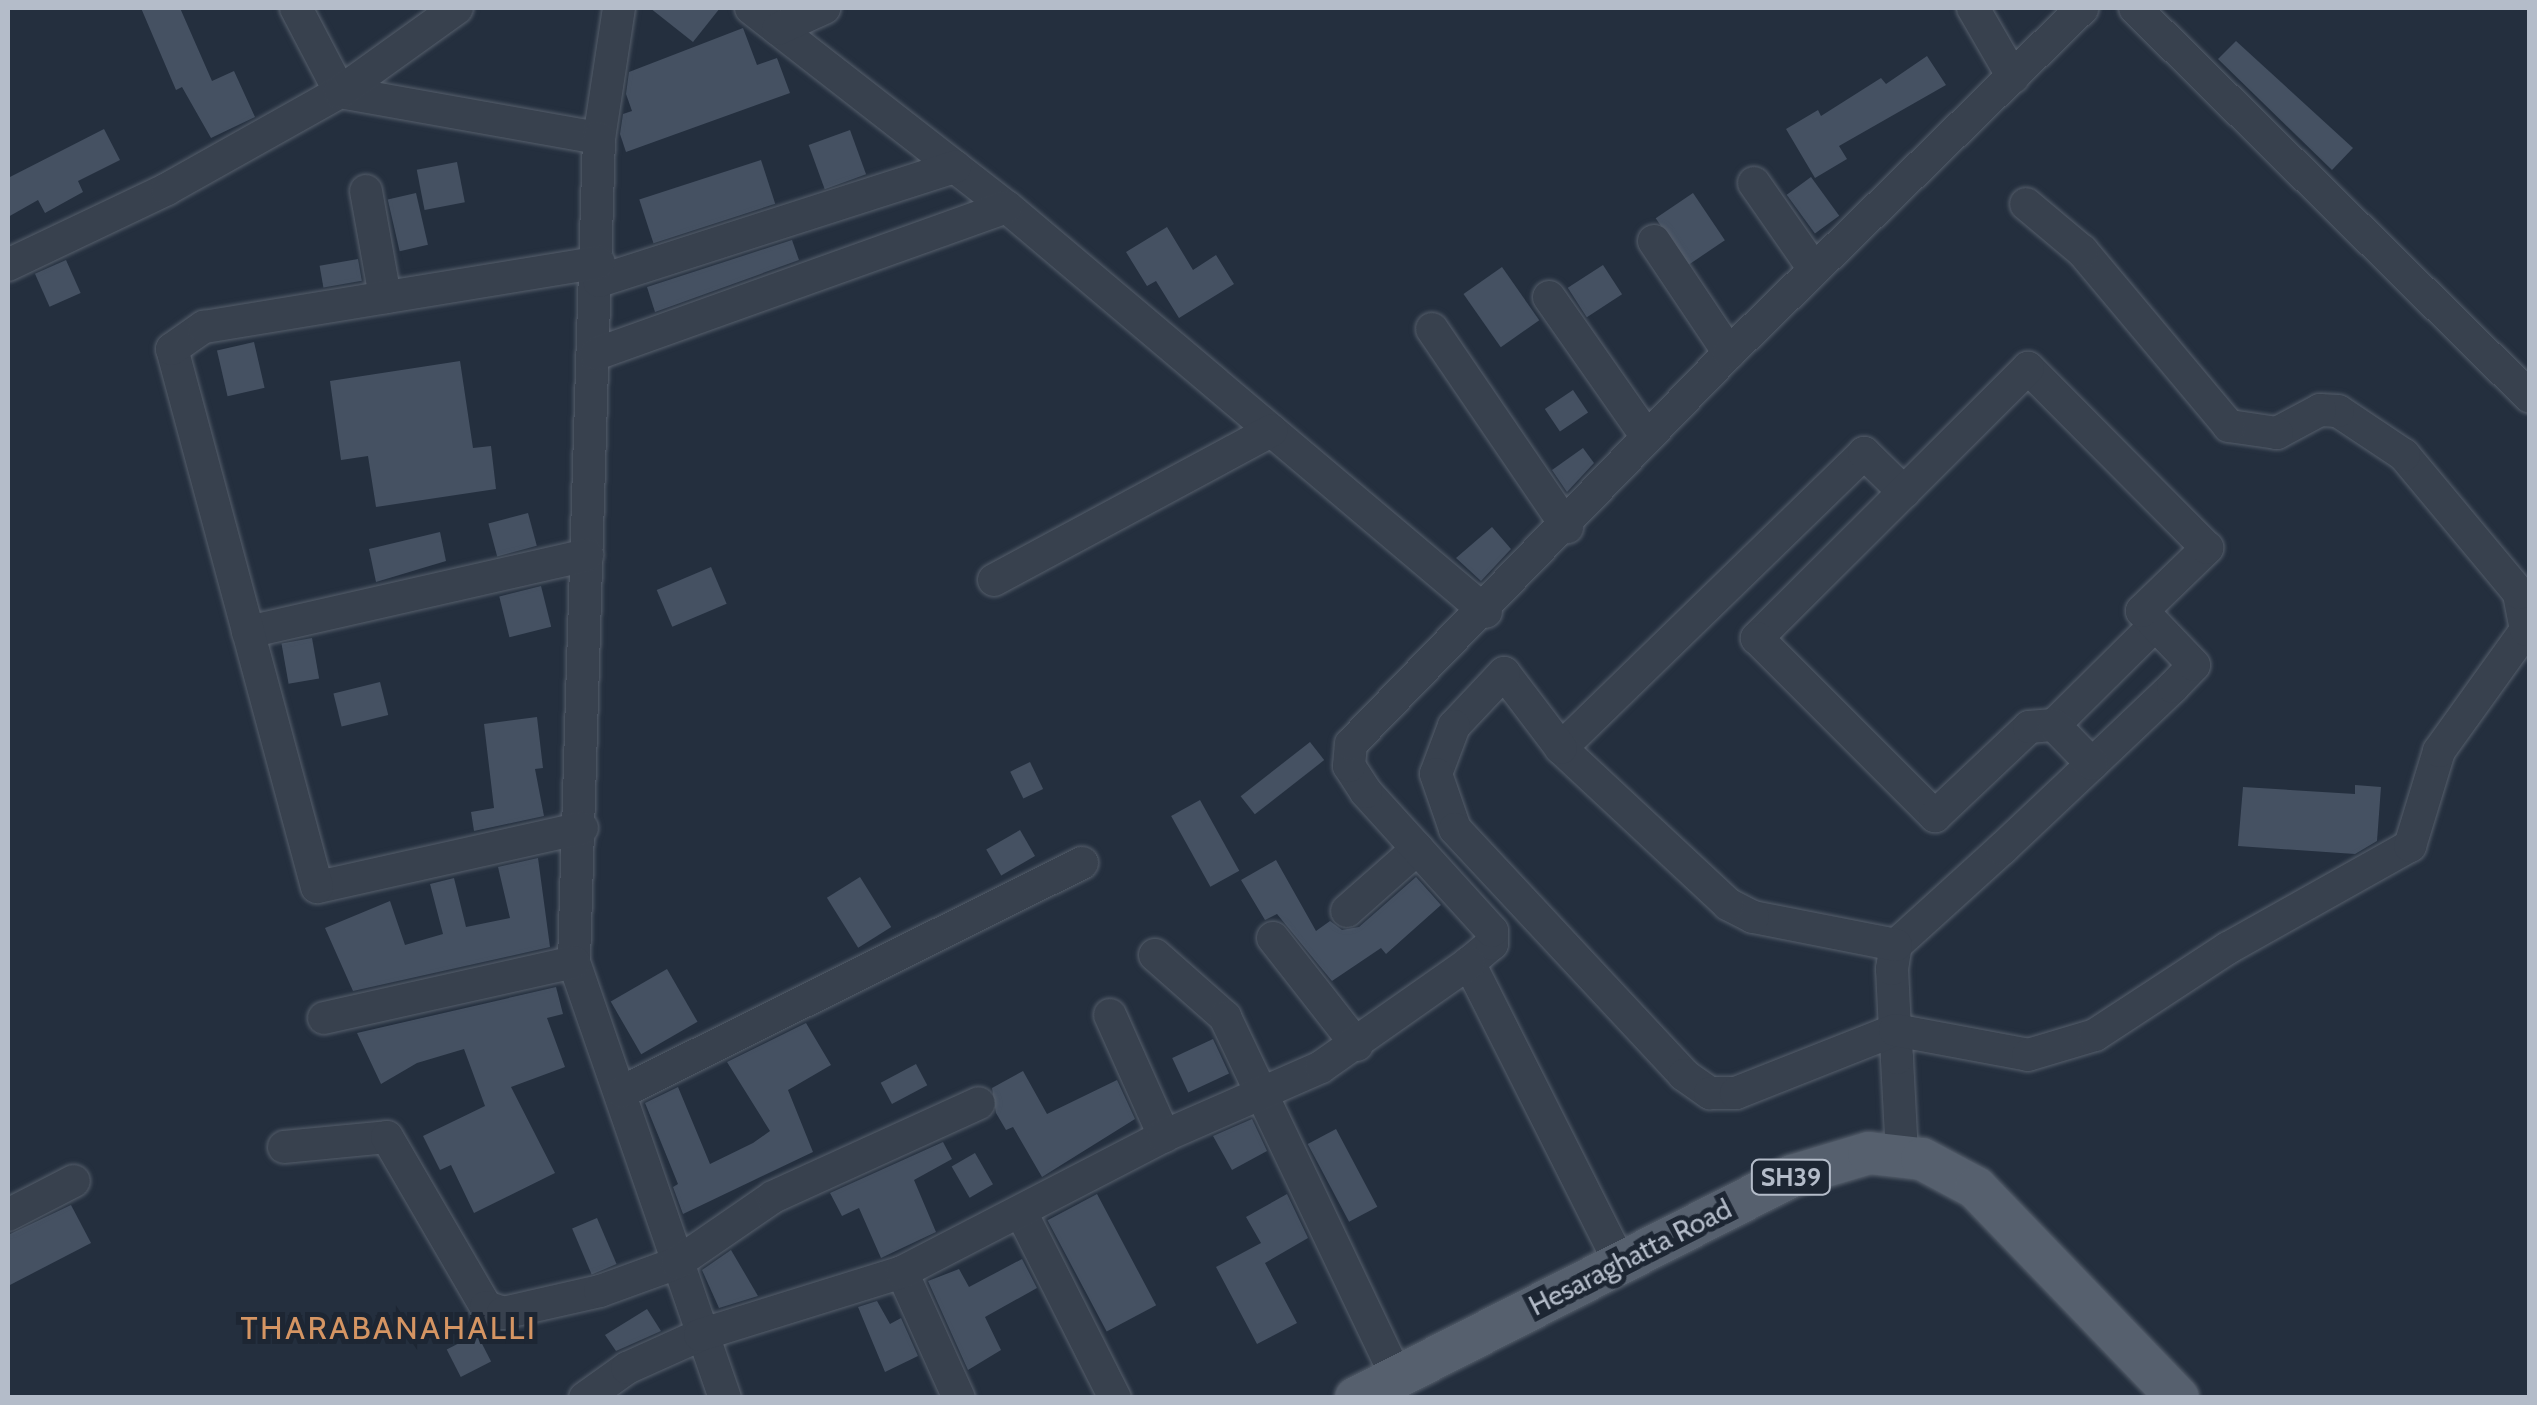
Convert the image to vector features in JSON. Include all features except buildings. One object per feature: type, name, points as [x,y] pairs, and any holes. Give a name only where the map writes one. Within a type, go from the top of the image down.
[{"type":"main road","name":"Hesaraghatta Road","points":[[1356,1398],[1619,1261],[1844,1156],[1902,1155],[1976,1188],[2178,1398]]},
{"type":"street","points":[[296,8],[340,92]]},
{"type":"street","points":[[8,265],[166,189],[340,92],[456,8]]},
{"type":"street","points":[[619,8],[598,138],[599,272],[582,828],[574,962],[622,1092],[700,1335],[725,1398]]},
{"type":"street","points":[[751,8],[1006,207],[1486,612]]},
{"type":"street","points":[[778,29],[824,8]]},
{"type":"street","points":[[1973,8],[2014,77]]},
{"type":"street","points":[[585,1398],[628,1368],[700,1335],[902,1272],[1022,1214],[1164,1136],[1261,1094],[1358,1044],[1492,944],[1492,931],[1366,792],[1350,766],[1351,744],[1486,612],[1729,354],[2083,8]]},
{"type":"street","points":[[2136,8],[2530,397]]},
{"type":"street","points":[[340,92],[598,138]]},
{"type":"street","points":[[582,828],[317,887],[172,349],[204,327],[384,298],[599,272],[955,166]]},
{"type":"street","points":[[1754,183],[1814,270]]},
{"type":"street","points":[[366,191],[384,298]]},
{"type":"street","points":[[1896,945],[1752,917],[1728,904],[1561,748],[1504,673],[1454,726],[1436,774],[1455,829],[1684,1076],[1710,1093],[1736,1093],[1895,1030],[2028,1055],[2095,1035],[2228,948],[2410,846],[2439,751],[2528,631],[2519,593],[2404,455],[2338,410],[2320,410],[2277,432],[2229,426],[2082,251],[2026,204]]},
{"type":"street","points":[[596,354],[1006,207]]},
{"type":"street","points":[[1654,240],[1729,354]]},
{"type":"street","points":[[1550,297],[1647,438]]},
{"type":"street","points":[[1432,329],[1567,527]]},
{"type":"street","points":[[1902,1155],[1895,1030],[1896,945],[2194,666],[2155,625],[2142,612],[2206,548],[2028,368],[1757,638],[1935,816],[2029,727],[2054,725],[2155,625]]},
{"type":"street","points":[[994,580],[1271,430]]},
{"type":"street","points":[[1561,748],[1864,453],[1904,492]]},
{"type":"street","points":[[248,632],[588,555]]},
{"type":"street","points":[[2054,725],[2092,764]]},
{"type":"street","points":[[1347,911],[1417,848]]},
{"type":"street","points":[[622,1092],[1082,863]]},
{"type":"street","points":[[1273,938],[1358,1044]]},
{"type":"street","points":[[1155,956],[1225,1018],[1397,1378]]},
{"type":"street","points":[[324,1018],[574,962]]},
{"type":"street","points":[[1469,963],[1619,1261]]},
{"type":"street","points":[[1110,1016],[1164,1136]]},
{"type":"street","points":[[284,1147],[387,1137],[486,1307],[503,1313],[600,1291],[677,1264],[773,1197],[979,1103]]},
{"type":"street","points":[[8,1214],[74,1182]]},
{"type":"street","points":[[1022,1214],[1116,1398]]},
{"type":"street","points":[[902,1272],[959,1398]]},
{"type":"district","name":"THARABANAHALLI","points":[[389,1328]]}]
